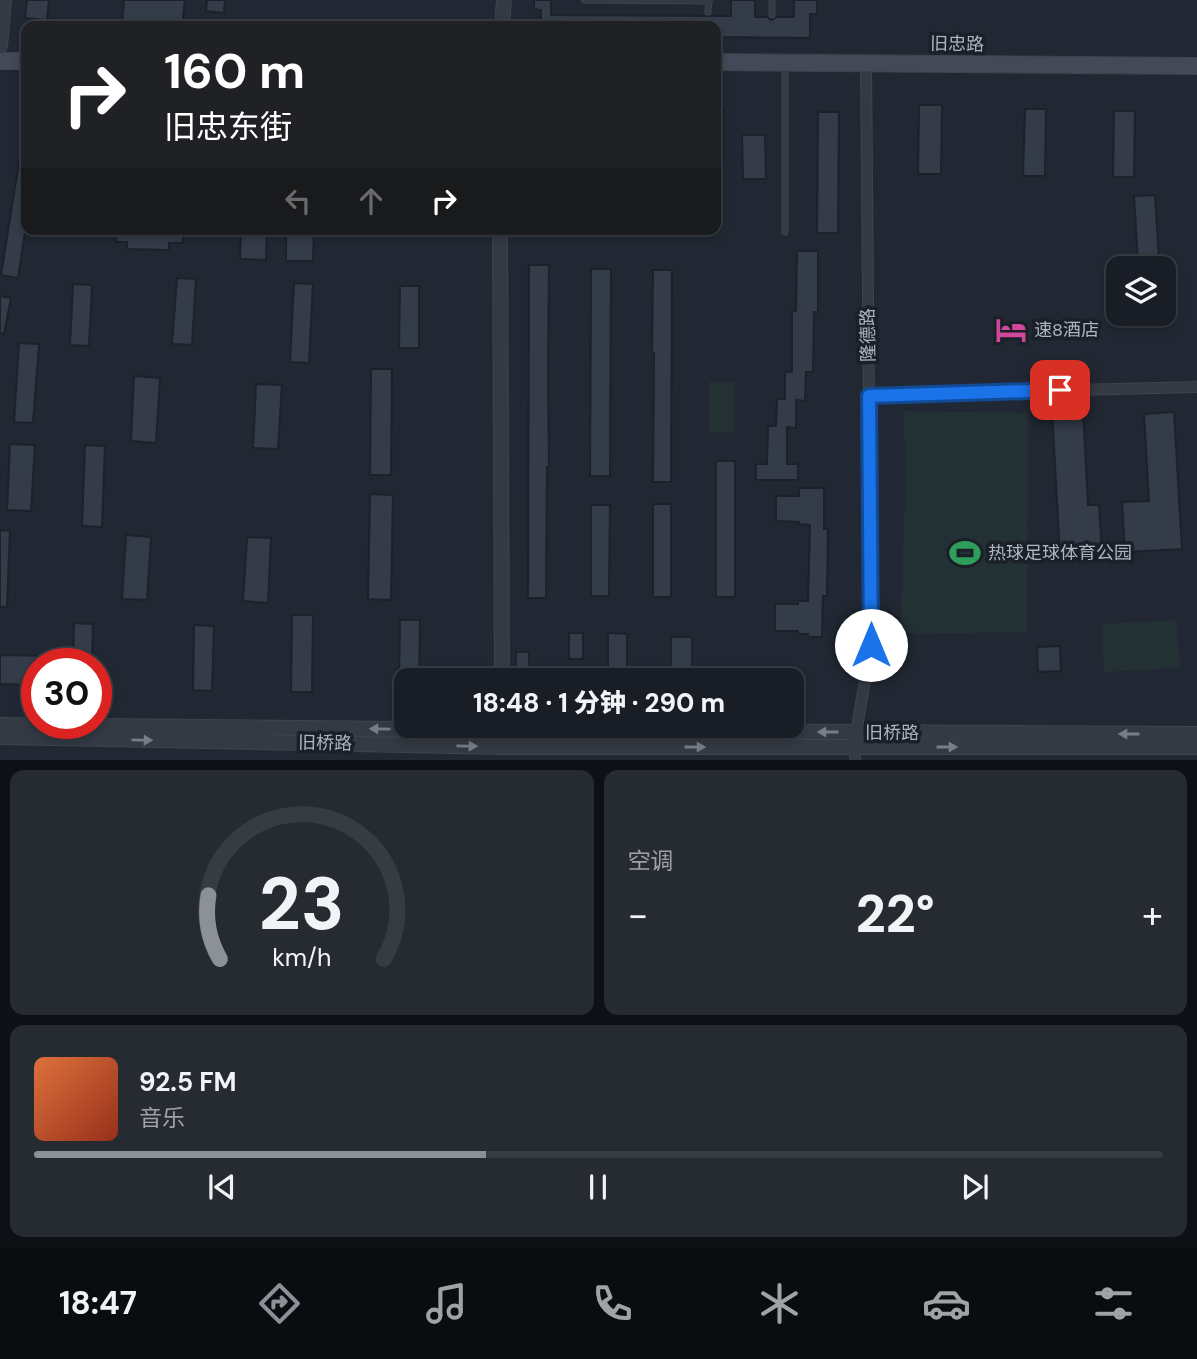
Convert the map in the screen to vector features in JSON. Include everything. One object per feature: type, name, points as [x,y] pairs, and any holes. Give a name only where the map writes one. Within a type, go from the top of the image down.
[{"type":"main road","points":[[0,61],[21,61]]},
{"type":"main road","name":"旧忠路","points":[[721,62],[1197,66]]},
{"type":"street","points":[[0,46],[5,0]]},
{"type":"street","points":[[502,21],[504,0]]},
{"type":"street","name":"隆德路","points":[[855,747],[871,645],[866,62]]},
{"type":"street","points":[[500,235],[502,668]]},
{"type":"street","points":[[869,396],[1197,387]]},
{"type":"street","name":"旧桥路","points":[[0,725],[394,727]]},
{"type":"street","name":"旧桥路","points":[[0,737],[503,754],[855,747],[1197,734]]},
{"type":"street","name":"旧桥路","points":[[688,738],[855,747],[1197,747]]},
{"type":"lane","points":[[584,0],[709,0],[708,12]]},
{"type":"lane","points":[[772,0],[772,15]]},
{"type":"lane","points":[[785,62],[785,232]]},
{"type":"shaded area","points":[[709,382],[734,382],[734,433],[709,432]]},
{"type":"shaded area","name":"热球足球体育公园","points":[[903,411],[1028,413],[1027,632],[900,634],[906,474]]},
{"type":"shaded area","points":[[1177,620],[1180,668],[1104,672],[1102,624]]},
{"type":"building","points":[[27,0],[49,0],[47,20],[25,18]]},
{"type":"building","points":[[124,0],[185,0],[183,21],[122,21]]},
{"type":"building","points":[[207,0],[225,0],[224,13],[206,11]]},
{"type":"building","points":[[534,0],[551,0],[551,15],[731,16],[731,0],[755,0],[755,17],[767,17],[771,20],[777,17],[794,17],[794,0],[817,0],[817,14],[810,14],[810,38],[721,37],[721,21],[541,21],[541,10],[534,9]]},
{"type":"building","points":[[919,105],[942,105],[941,174],[918,174]]},
{"type":"building","points":[[721,109],[724,109],[724,159],[721,159]]},
{"type":"building","points":[[1025,109],[1046,109],[1045,176],[1023,176]]},
{"type":"building","points":[[1114,111],[1135,111],[1134,177],[1113,177]]},
{"type":"building","points":[[818,112],[839,112],[838,233],[817,233]]},
{"type":"building","points":[[742,135],[765,135],[766,179],[743,179]]},
{"type":"building","points":[[21,149],[21,235],[25,235],[18,278],[1,275]]},
{"type":"building","points":[[1155,195],[1159,256],[1138,256],[1134,196]]},
{"type":"building","points":[[116,235],[183,235],[183,243],[169,243],[169,250],[127,249],[127,242],[116,242]]},
{"type":"building","points":[[241,235],[267,235],[266,260],[240,259]]},
{"type":"building","points":[[286,235],[314,235],[313,261],[286,261]]},
{"type":"building","points":[[797,251],[818,251],[818,312],[814,312],[813,372],[806,372],[805,401],[796,400],[796,428],[787,427],[787,464],[798,464],[798,480],[756,480],[756,464],[767,464],[768,426],[776,426],[777,399],[785,399],[785,372],[792,372],[792,311],[796,311]]},
{"type":"building","points":[[529,265],[549,265],[546,598],[528,598]]},
{"type":"building","points":[[591,269],[611,269],[610,476],[590,476]]},
{"type":"building","points":[[653,270],[672,270],[671,482],[653,482]]},
{"type":"building","points":[[177,278],[196,279],[192,345],[172,344]]},
{"type":"building","points":[[294,283],[313,284],[309,363],[290,362]]},
{"type":"building","points":[[73,284],[92,285],[89,346],[70,345]]},
{"type":"building","points":[[400,286],[419,286],[419,348],[399,348]]},
{"type":"building","points":[[0,296],[11,298],[4,334],[0,333]]},
{"type":"building","points":[[19,343],[39,344],[33,423],[14,422]]},
{"type":"building","points":[[371,369],[392,369],[391,475],[370,475]]},
{"type":"building","points":[[134,376],[160,378],[156,443],[131,441]]},
{"type":"building","points":[[256,384],[282,385],[278,449],[253,448]]},
{"type":"building","points":[[1083,409],[1088,505],[1099,505],[1102,552],[1060,555],[1052,411]]},
{"type":"building","points":[[1174,412],[1182,549],[1125,552],[1122,502],[1149,501],[1144,414]]},
{"type":"building","points":[[10,444],[35,445],[31,511],[7,510]]},
{"type":"building","points":[[85,445],[105,446],[102,527],[82,526]]},
{"type":"building","points":[[716,461],[735,461],[735,597],[716,597]]},
{"type":"building","points":[[799,488],[824,488],[824,529],[828,529],[827,596],[823,596],[822,637],[808,637],[808,634],[798,634],[798,631],[775,631],[775,604],[808,601],[810,525],[776,521],[776,496],[799,496]]},
{"type":"building","points":[[370,494],[393,495],[391,600],[368,599]]},
{"type":"building","points":[[653,504],[671,504],[671,597],[653,597]]},
{"type":"building","points":[[591,505],[610,505],[609,596],[591,596]]},
{"type":"building","points":[[0,530],[10,531],[7,607],[0,607]]},
{"type":"building","points":[[126,535],[151,537],[147,600],[122,599]]},
{"type":"building","points":[[247,537],[271,538],[268,603],[243,601]]},
{"type":"building","points":[[292,615],[313,615],[312,692],[291,692]]},
{"type":"building","points":[[400,620],[420,620],[419,668],[399,668]]},
{"type":"building","points":[[74,623],[93,624],[92,648],[73,648]]},
{"type":"building","points":[[194,625],[214,626],[212,691],[193,690]]},
{"type":"building","points":[[569,633],[583,633],[583,659],[569,659]]},
{"type":"building","points":[[608,633],[627,634],[627,668],[608,668]]},
{"type":"building","points":[[671,637],[692,637],[692,668],[671,668]]},
{"type":"building","points":[[1060,646],[1061,671],[1038,672],[1037,647]]},
{"type":"building","points":[[516,652],[529,652],[529,668],[515,668]]},
{"type":"building","points":[[0,655],[21,655],[21,685],[0,684]]},
{"type":"place","name":"速8酒店","points":[[1011,330]]},
{"type":"place","name":"热球足球体育公园","points":[[965,553]]},
{"type":"route","points":[[871,645],[869,396],[1060,390]]}]
